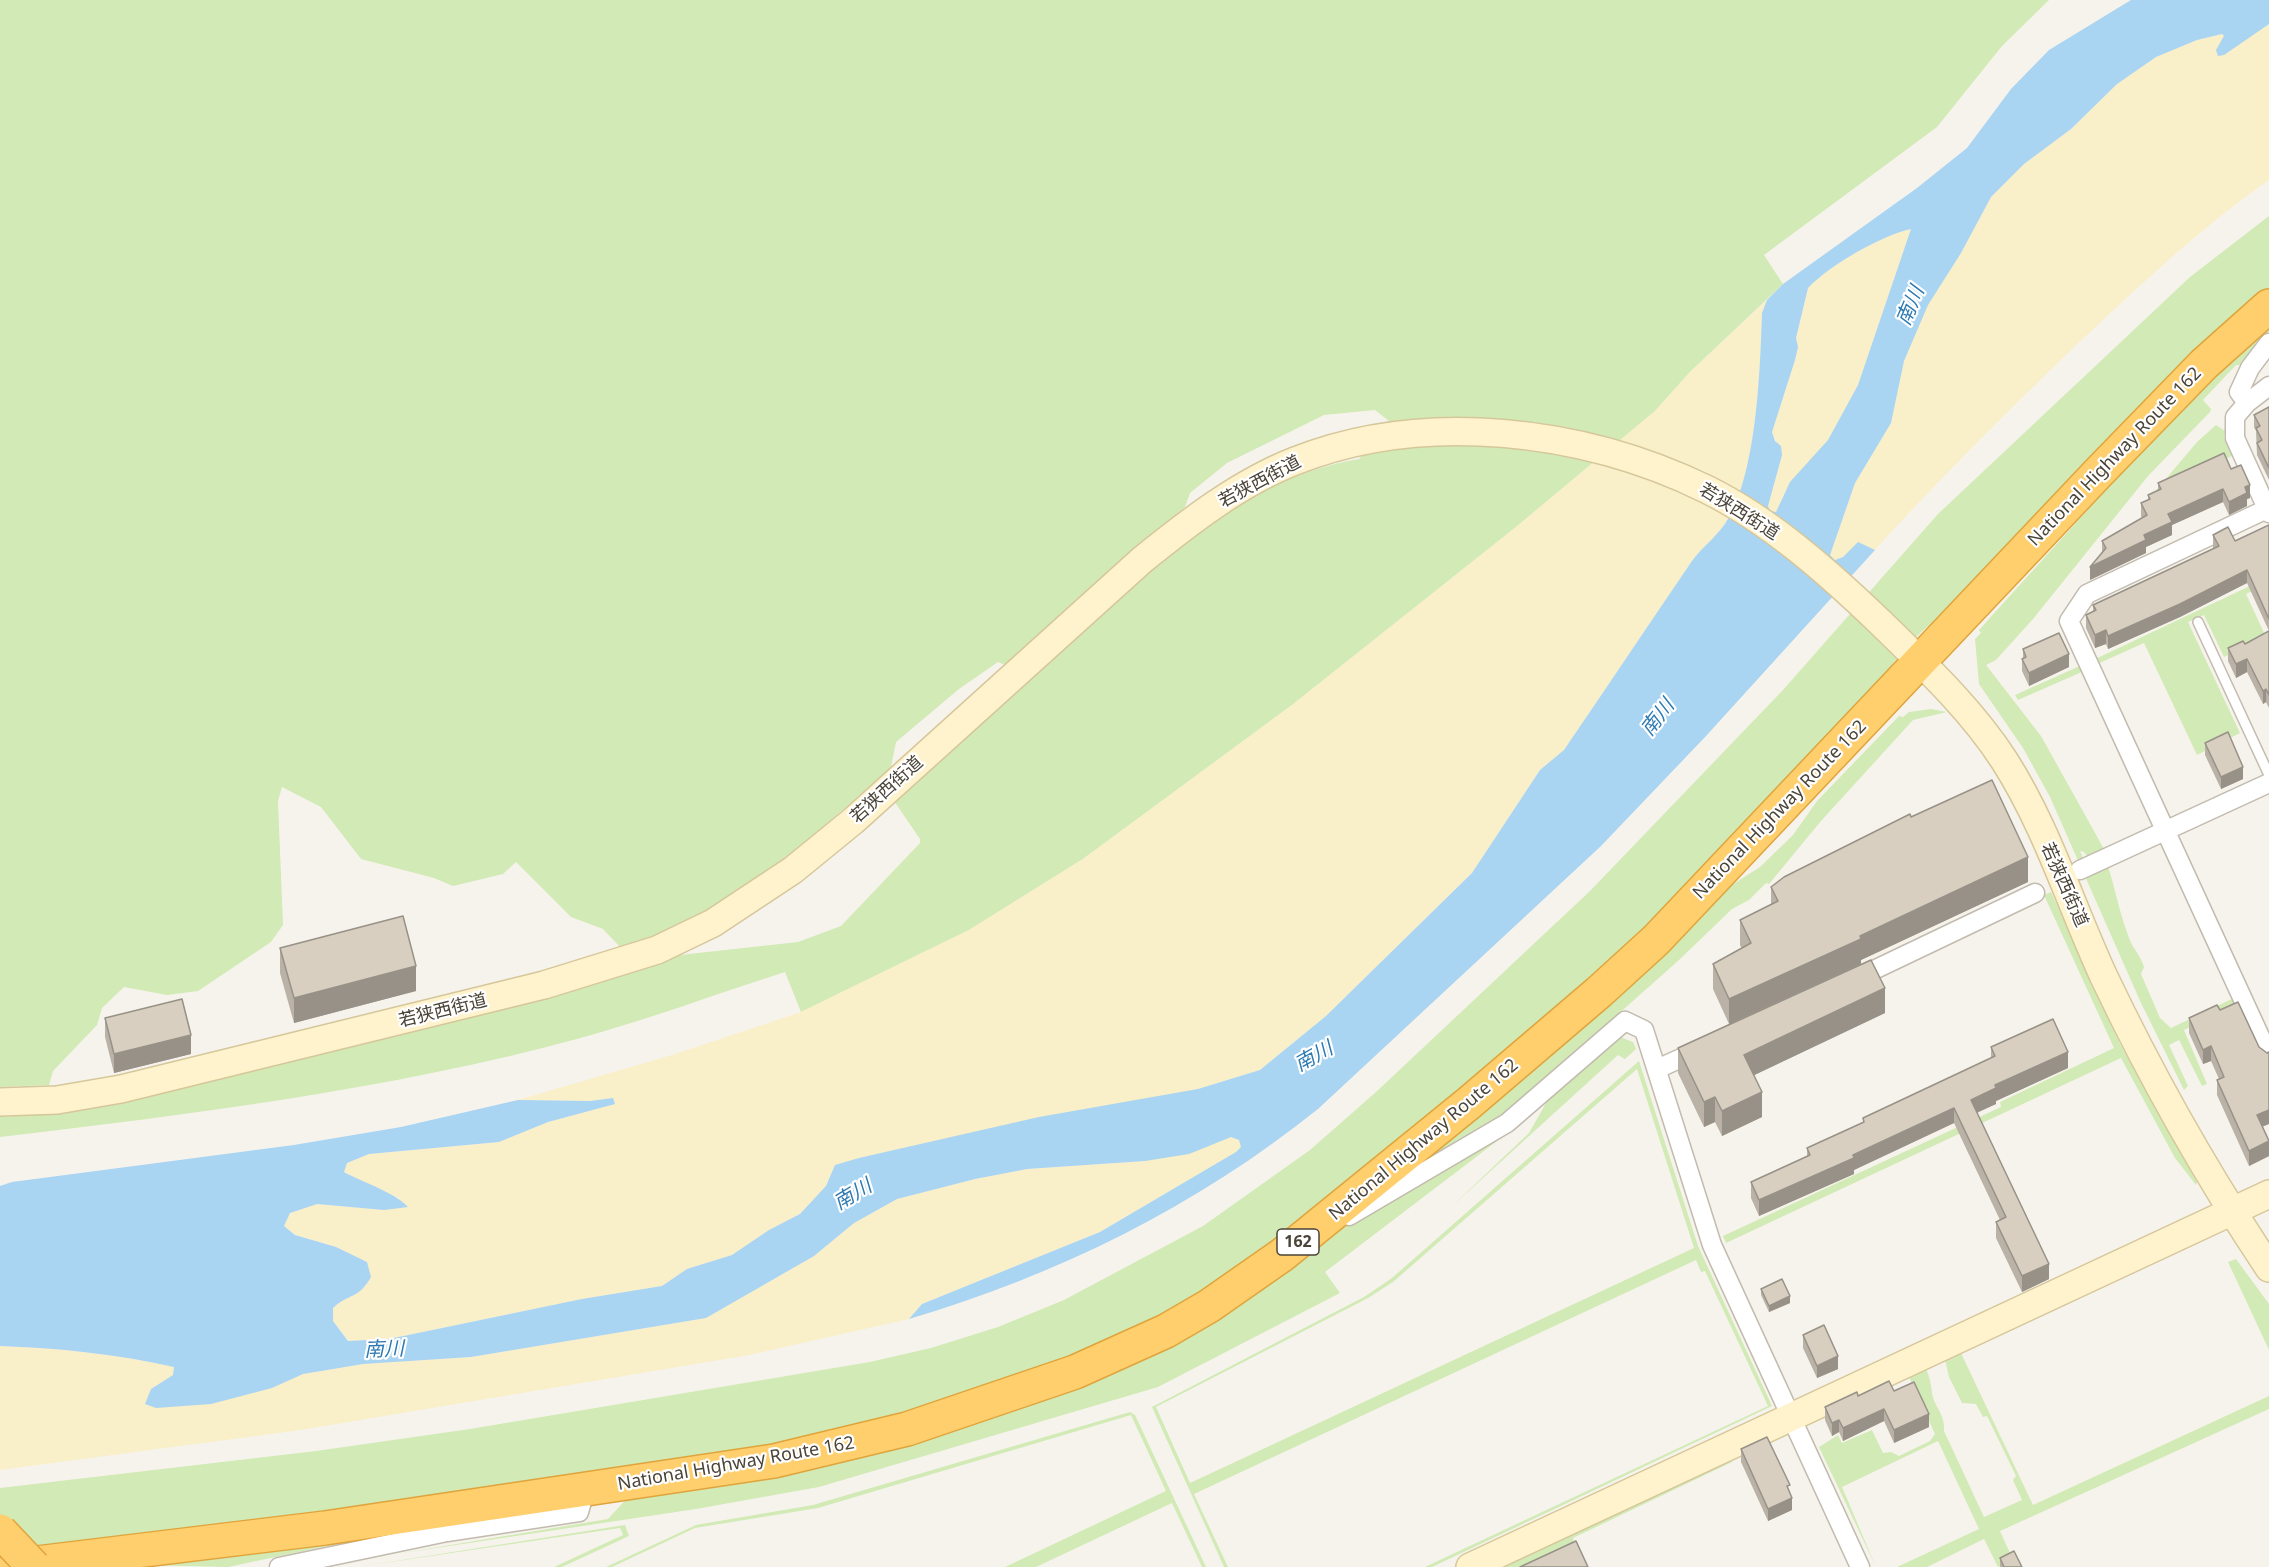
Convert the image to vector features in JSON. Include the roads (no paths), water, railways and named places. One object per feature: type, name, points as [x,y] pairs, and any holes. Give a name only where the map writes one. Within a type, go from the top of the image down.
[{"type":"highway","name":"National Highway Route 162","points":[[4,1567],[53,1565],[585,1491],[723,1470],[834,1448],[952,1415],[1075,1372],[1166,1331],[1209,1306],[1282,1255],[1338,1211],[1522,1059],[1656,940],[1914,656],[2163,405],[2269,306]]},
{"type":"highway","points":[[0,1531],[53,1565]]},
{"type":"street","points":[[2247,404],[2239,392],[2250,368],[2269,343]]},
{"type":"street","points":[[2269,386],[2235,417],[2235,438],[2268,510],[2087,594],[2069,621],[2269,1056]]},
{"type":"street","name":"若狭西街道","points":[[0,1102],[57,1100],[121,1089],[544,985],[657,950],[731,912],[793,870],[853,820],[1135,566],[1192,521],[1272,471],[1348,444],[1420,433],[1501,435],[1563,442],[1639,462],[1705,489],[1758,521],[1845,588],[1914,656],[1980,727],[2018,784],[2128,1028],[2180,1125],[2269,1268]]},
{"type":"street","points":[[2080,870],[2269,783]]},
{"type":"street","points":[[1841,986],[2035,893]]},
{"type":"street","points":[[1338,1211],[1349,1216],[1373,1204],[1507,1123],[1625,1021],[1644,1030],[1712,1245],[1860,1567]]},
{"type":"street","points":[[1656,1069],[1711,1044]]},
{"type":"street","points":[[1470,1567],[2269,1194]]},
{"type":"street","points":[[279,1567],[447,1532],[579,1512],[585,1491]]},
{"type":"lane","points":[[2198,622],[2269,775]]},
{"type":"water","name":"南川","points":[[2131,0],[2269,0],[2269,24],[2224,55],[2218,56],[2216,50],[2224,36],[2222,34],[2197,40],[2156,57],[2117,84],[2071,129],[2024,164],[1991,197],[1961,253],[1928,305],[1904,361],[1891,423],[1855,483],[1830,555],[1835,560],[1843,557],[1858,542],[1875,550],[1706,736],[1601,846],[1318,1109],[1224,1177],[1124,1234],[1072,1259],[1019,1281],[909,1319],[922,1304],[1100,1232],[1236,1152],[1241,1147],[1239,1140],[1231,1137],[1189,1154],[1145,1161],[1027,1169],[975,1179],[897,1199],[854,1223],[814,1256],[706,1318],[471,1357],[363,1364],[303,1374],[272,1388],[211,1404],[156,1408],[145,1404],[151,1389],[173,1375],[174,1367],[87,1352],[0,1346],[0,1186],[12,1182],[294,1145],[401,1127],[518,1100],[590,1101],[613,1098],[615,1104],[548,1122],[499,1142],[369,1154],[347,1163],[344,1172],[387,1192],[408,1207],[384,1210],[317,1204],[290,1213],[284,1226],[295,1235],[336,1247],[367,1262],[371,1277],[366,1284],[357,1293],[333,1308],[333,1321],[348,1341],[389,1339],[582,1299],[662,1286],[687,1269],[732,1255],[769,1230],[800,1214],[826,1186],[835,1165],[1039,1117],[1198,1089],[1260,1070],[1326,1016],[1472,873],[1540,770],[1564,750],[1692,561],[1728,519],[1738,498],[1751,447],[1758,390],[1762,313],[1767,300],[1783,284],[1917,188],[1967,148],[2011,89],[2049,50]],"holes":[[[1911,229],[1858,385],[1828,440],[1790,482],[1776,512],[1770,511],[1768,506],[1782,455],[1781,446],[1775,441],[1772,432],[1795,360],[1798,347],[1796,338],[1808,288],[1856,252]]]}]
